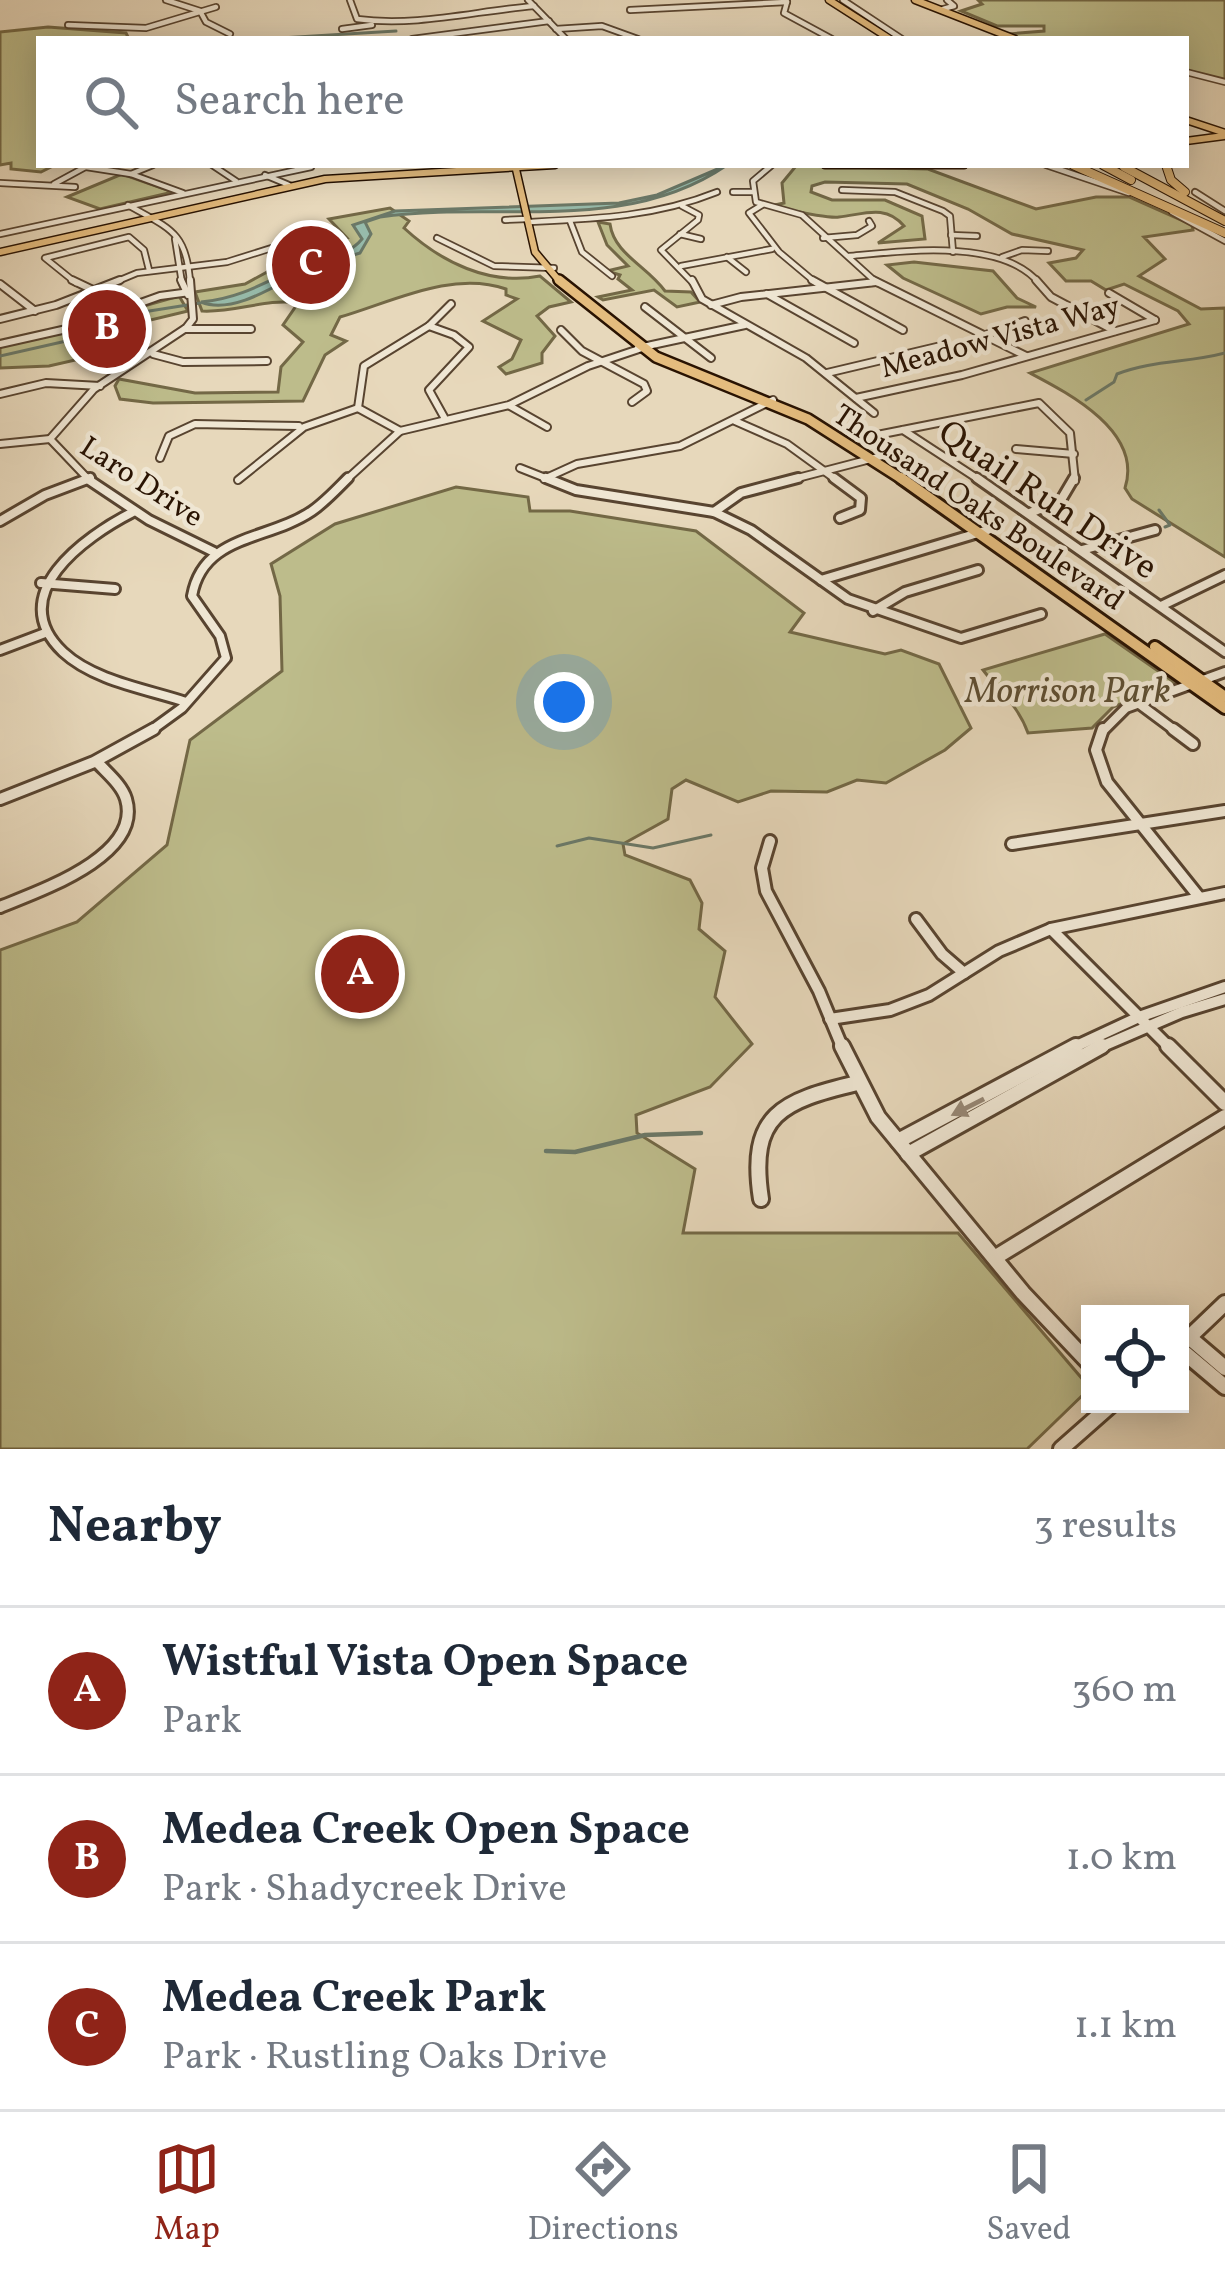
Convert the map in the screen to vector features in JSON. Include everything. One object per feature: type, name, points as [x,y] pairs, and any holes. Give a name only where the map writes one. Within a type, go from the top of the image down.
[{"type":"highway","points":[[817,0],[873,36]]},
{"type":"highway","points":[[829,0],[885,36]]},
{"type":"highway","points":[[1080,168],[1225,235]]},
{"type":"highway","points":[[1108,168],[1225,235]]},
{"type":"highway","points":[[1126,168],[1225,216]]},
{"type":"highway","points":[[1168,168],[1177,186],[1225,216]]},
{"type":"main road","points":[[915,0],[1008,36]]},
{"type":"main road","points":[[1189,121],[1225,134]]},
{"type":"main road","points":[[1189,139],[1225,134]]},
{"type":"main road","points":[[0,250],[285,185],[374,171],[436,168]]},
{"type":"main road","points":[[285,185],[387,172],[475,168]]},
{"type":"main road","name":"Thousand Oaks Boulevard","points":[[519,168],[529,215],[551,268],[646,347],[691,374],[771,401],[857,439],[878,457]]},
{"type":"main road","name":"Thousand Oaks Boulevard","points":[[771,401],[878,457],[1225,697]]},
{"type":"main road","name":"Thousand Oaks Boulevard","points":[[1197,682],[1225,708]]},
{"type":"street","points":[[166,0],[200,10],[206,22],[230,34]]},
{"type":"street","points":[[350,0],[357,20],[399,25],[463,11],[534,6]]},
{"type":"street","points":[[528,0],[563,36]]},
{"type":"street","points":[[843,0],[897,36]]},
{"type":"street","points":[[943,9],[954,7],[947,0]]},
{"type":"street","points":[[630,10],[787,1],[784,13],[791,21],[825,36]]},
{"type":"street","points":[[68,26],[146,28],[216,7]]},
{"type":"street","points":[[435,36],[549,21]]},
{"type":"street","points":[[342,29],[378,24]]},
{"type":"street","points":[[399,25],[400,33]]},
{"type":"street","points":[[556,29],[602,26],[630,36]]},
{"type":"street","points":[[1189,73],[1225,82]]},
{"type":"street","points":[[54,184],[83,168]]},
{"type":"street","points":[[98,168],[183,193]]},
{"type":"street","points":[[131,174],[146,168]]},
{"type":"street","points":[[216,168],[236,181]]},
{"type":"street","points":[[0,234],[305,168]]},
{"type":"street","points":[[762,206],[753,181],[768,168]]},
{"type":"street","points":[[1055,168],[1144,199],[1225,235]]},
{"type":"street","points":[[265,175],[285,185]]},
{"type":"street","points":[[0,183],[75,187]]},
{"type":"street","points":[[842,190],[902,194],[946,213],[952,252]]},
{"type":"street","points":[[505,220],[529,215],[570,221],[612,219],[682,206],[717,192]]},
{"type":"street","points":[[734,192],[754,192]]},
{"type":"street","points":[[1195,192],[1225,216]]},
{"type":"street","points":[[128,205],[172,230],[186,245]]},
{"type":"street","points":[[682,206],[699,214],[698,220],[662,250],[681,266],[699,296],[827,373],[874,413]]},
{"type":"street","points":[[903,330],[819,288],[772,249],[749,213],[762,206],[802,215],[876,282],[1026,356]]},
{"type":"street","points":[[146,216],[186,245]]},
{"type":"street","points":[[612,219],[618,226]]},
{"type":"street","points":[[570,221],[582,252],[612,276]]},
{"type":"street","points":[[824,238],[863,233],[872,226],[869,221]]},
{"type":"street","name":"Laro Drive","points":[[171,235],[182,253],[190,298],[185,329],[153,354],[118,371],[57,426],[50,439],[58,455],[134,512],[170,535],[214,552]]},
{"type":"street","points":[[680,235],[701,239]]},
{"type":"street","points":[[951,235],[977,236]]},
{"type":"street","points":[[0,319],[149,270],[237,260],[314,236]]},
{"type":"street","points":[[93,290],[76,283],[45,258],[129,237],[144,250],[149,270]]},
{"type":"street","points":[[437,238],[494,266],[551,268]]},
{"type":"street","name":"Laro Drive","points":[[185,267],[186,245]]},
{"type":"street","points":[[681,266],[772,249]]},
{"type":"street","points":[[849,256],[911,250],[1002,257],[1025,266],[1051,297],[1115,331]]},
{"type":"street","points":[[1002,257],[1013,251],[1048,250]]},
{"type":"street","points":[[728,257],[746,272]]},
{"type":"street","points":[[711,304],[876,282]]},
{"type":"street","points":[[0,284],[35,311]]},
{"type":"street","name":"Meadow Vista Way","points":[[856,398],[1155,320],[1109,292]]},
{"type":"street","points":[[767,294],[854,343]]},
{"type":"street","points":[[0,344],[71,328],[137,302],[190,298]]},
{"type":"street","points":[[358,408],[364,365],[429,326],[451,304]]},
{"type":"street","points":[[645,308],[711,358]]},
{"type":"street","points":[[986,335],[1025,321]]},
{"type":"street","points":[[0,800],[97,762],[212,681],[226,658],[220,636],[192,596],[196,573],[214,552],[311,512],[400,431],[509,405],[599,360],[746,324]]},
{"type":"street","points":[[429,326],[454,335],[469,347],[429,391],[444,417]]},
{"type":"street","points":[[185,329],[251,329]]},
{"type":"street","points":[[561,329],[599,360],[644,383],[647,391],[632,402]]},
{"type":"street","points":[[827,373],[945,345]]},
{"type":"street","points":[[153,354],[183,362],[267,361]]},
{"type":"street","points":[[0,394],[46,383],[100,386]]},
{"type":"street","points":[[544,479],[577,464],[680,446],[771,401]]},
{"type":"street","points":[[857,439],[1033,401],[1066,425],[1074,454],[1073,488],[1056,503],[1030,513]]},
{"type":"street","points":[[509,405],[547,427]]},
{"type":"street","points":[[238,480],[315,418],[358,408],[400,431]]},
{"type":"street","points":[[735,421],[787,444],[860,498],[863,506],[840,518]]},
{"type":"street","points":[[160,458],[169,436],[195,424],[299,427]]},
{"type":"street","name":"Quail Run Drive","points":[[903,430],[1030,513],[1225,652]]},
{"type":"street","points":[[0,444],[50,439]]},
{"type":"street","points":[[1016,449],[1074,454]]},
{"type":"street","points":[[714,512],[741,493],[878,457]]},
{"type":"street","points":[[520,468],[616,498],[714,512],[751,530],[873,611],[967,639],[1041,614]]},
{"type":"street","points":[[0,521],[45,495],[90,478]]},
{"type":"street","points":[[134,512],[80,539],[41,584],[38,619],[63,652],[92,668],[186,702]]},
{"type":"street","points":[[1082,550],[1155,530]]},
{"type":"street","points":[[821,580],[984,531]]},
{"type":"street","points":[[873,611],[905,592],[978,570]]},
{"type":"street","points":[[1161,606],[1225,575]]},
{"type":"street","points":[[41,584],[115,589]]},
{"type":"street","points":[[0,650],[45,633]]},
{"type":"street","points":[[1198,897],[1107,782],[1096,750],[1110,719],[1138,703],[1225,672]]},
{"type":"street","points":[[1138,703],[1193,744]]},
{"type":"street","points":[[0,907],[74,874],[122,836],[130,815],[125,797],[97,762]]},
{"type":"street","points":[[1012,844],[1225,811]]},
{"type":"street","points":[[770,842],[763,881],[857,1083],[908,1154],[1081,1354]]},
{"type":"street","points":[[830,1019],[890,1010],[928,995],[998,951],[1051,929],[1225,893]]},
{"type":"street","points":[[916,919],[964,973]]},
{"type":"street","points":[[1051,929],[1225,1103]]},
{"type":"street","points":[[898,1141],[1060,1051],[1225,987]]},
{"type":"street","points":[[908,1154],[984,1117],[1141,1020],[1225,999]]},
{"type":"street","points":[[1017,1078],[1029,1088]]},
{"type":"street","points":[[760,1199],[754,1155],[762,1125],[802,1097],[857,1083]]},
{"type":"street","points":[[996,1257],[1225,1117]]},
{"type":"street","points":[[1189,1338],[1225,1303]]},
{"type":"street","points":[[1189,1347],[1225,1368]]},
{"type":"street","points":[[1189,1350],[1225,1387]]},
{"type":"street","points":[[1060,1449],[1102,1413]]},
{"type":"green space","points":[[978,0],[1225,0],[1225,81],[1189,71],[1189,36],[1012,36],[1008,34],[1044,31],[1044,26],[997,26],[961,11],[982,4]]},
{"type":"green space","points":[[48,27],[128,36],[36,36],[36,168],[49,168],[41,172],[11,169],[11,163],[0,165],[0,32]]},
{"type":"green space","points":[[794,168],[928,169],[1036,209],[1096,197],[1129,197],[1192,225],[1193,230],[1144,237],[1165,259],[1139,276],[1201,309],[1225,308],[1225,557],[1132,499],[1125,488],[1128,468],[1123,449],[1113,433],[1082,404],[1030,373],[1189,324],[1178,311],[1124,284],[1106,290],[1091,281],[1066,281],[1049,263],[1076,258],[1083,250],[1012,234],[968,209],[907,184],[825,182],[812,186],[811,192],[832,200],[885,200],[922,216],[925,239],[878,243],[904,226],[881,213],[833,217],[770,206],[784,203],[782,183]]},
{"type":"green space","points":[[122,174],[173,192],[100,209],[67,197]]},
{"type":"green space","points":[[390,208],[409,221],[404,228],[450,261],[502,278],[540,276],[571,302],[549,307],[537,316],[555,336],[542,353],[542,363],[506,374],[499,367],[512,359],[521,340],[483,321],[517,299],[506,295],[506,289],[465,283],[422,290],[340,317],[331,335],[346,341],[325,355],[303,401],[153,403],[120,399],[115,386],[119,379],[195,393],[278,392],[281,367],[303,342],[283,325],[298,303],[202,311],[195,292],[245,284],[279,259],[347,238],[329,219]]},
{"type":"green space","points":[[598,222],[610,224],[624,252],[665,291],[691,292],[700,302],[677,307],[654,290],[598,297],[632,290],[618,279],[620,275],[607,271],[628,266],[607,245]]},
{"type":"green space","points":[[914,262],[993,271],[1017,298],[1036,307],[1007,307],[981,314],[903,278],[887,265]]},
{"type":"green space","points":[[179,296],[188,311],[142,322],[115,351],[49,366],[0,368],[0,347]]},
{"type":"green space","points":[[456,487],[528,497],[530,511],[570,511],[696,531],[804,613],[790,632],[885,654],[901,650],[939,664],[971,728],[945,750],[886,783],[857,780],[827,792],[771,791],[738,802],[686,780],[672,789],[668,819],[623,844],[625,855],[690,880],[702,903],[699,929],[725,951],[715,997],[752,1044],[710,1087],[636,1115],[637,1133],[695,1169],[683,1233],[958,1233],[1081,1377],[1081,1397],[1027,1449],[0,1449],[0,950],[77,922],[167,845],[190,740],[282,671],[280,596],[271,564],[335,524]]},
{"type":"green space","name":"Morrison Park","points":[[1105,634],[1174,682],[1113,707],[1092,728],[1028,733],[1014,707],[983,670]]},
{"type":"shaded area","points":[[722,168],[646,201],[603,208],[380,217],[365,222],[371,234],[360,253],[319,264],[243,301],[201,302],[244,292],[345,252],[362,239],[353,225],[395,211],[619,203],[657,195]]},
{"type":"waterway","points":[[314,36],[396,31]]},
{"type":"waterway","points":[[0,356],[84,337],[143,312],[200,303]]},
{"type":"waterway","points":[[1086,400],[1114,382],[1117,374],[1225,353]]},
{"type":"waterway","points":[[1159,510],[1170,525],[1165,527]]},
{"type":"waterway","points":[[557,846],[589,838],[653,848],[711,835]]},
{"type":"waterway","points":[[546,1151],[575,1152],[645,1135],[701,1133]]},
{"type":"place","name":"Medea Creek Park","points":[[311,265]]},
{"type":"place","name":"Medea Creek Open Space","points":[[107,329]]},
{"type":"place","name":"Wistful Vista Open Space","points":[[360,974]]}]
